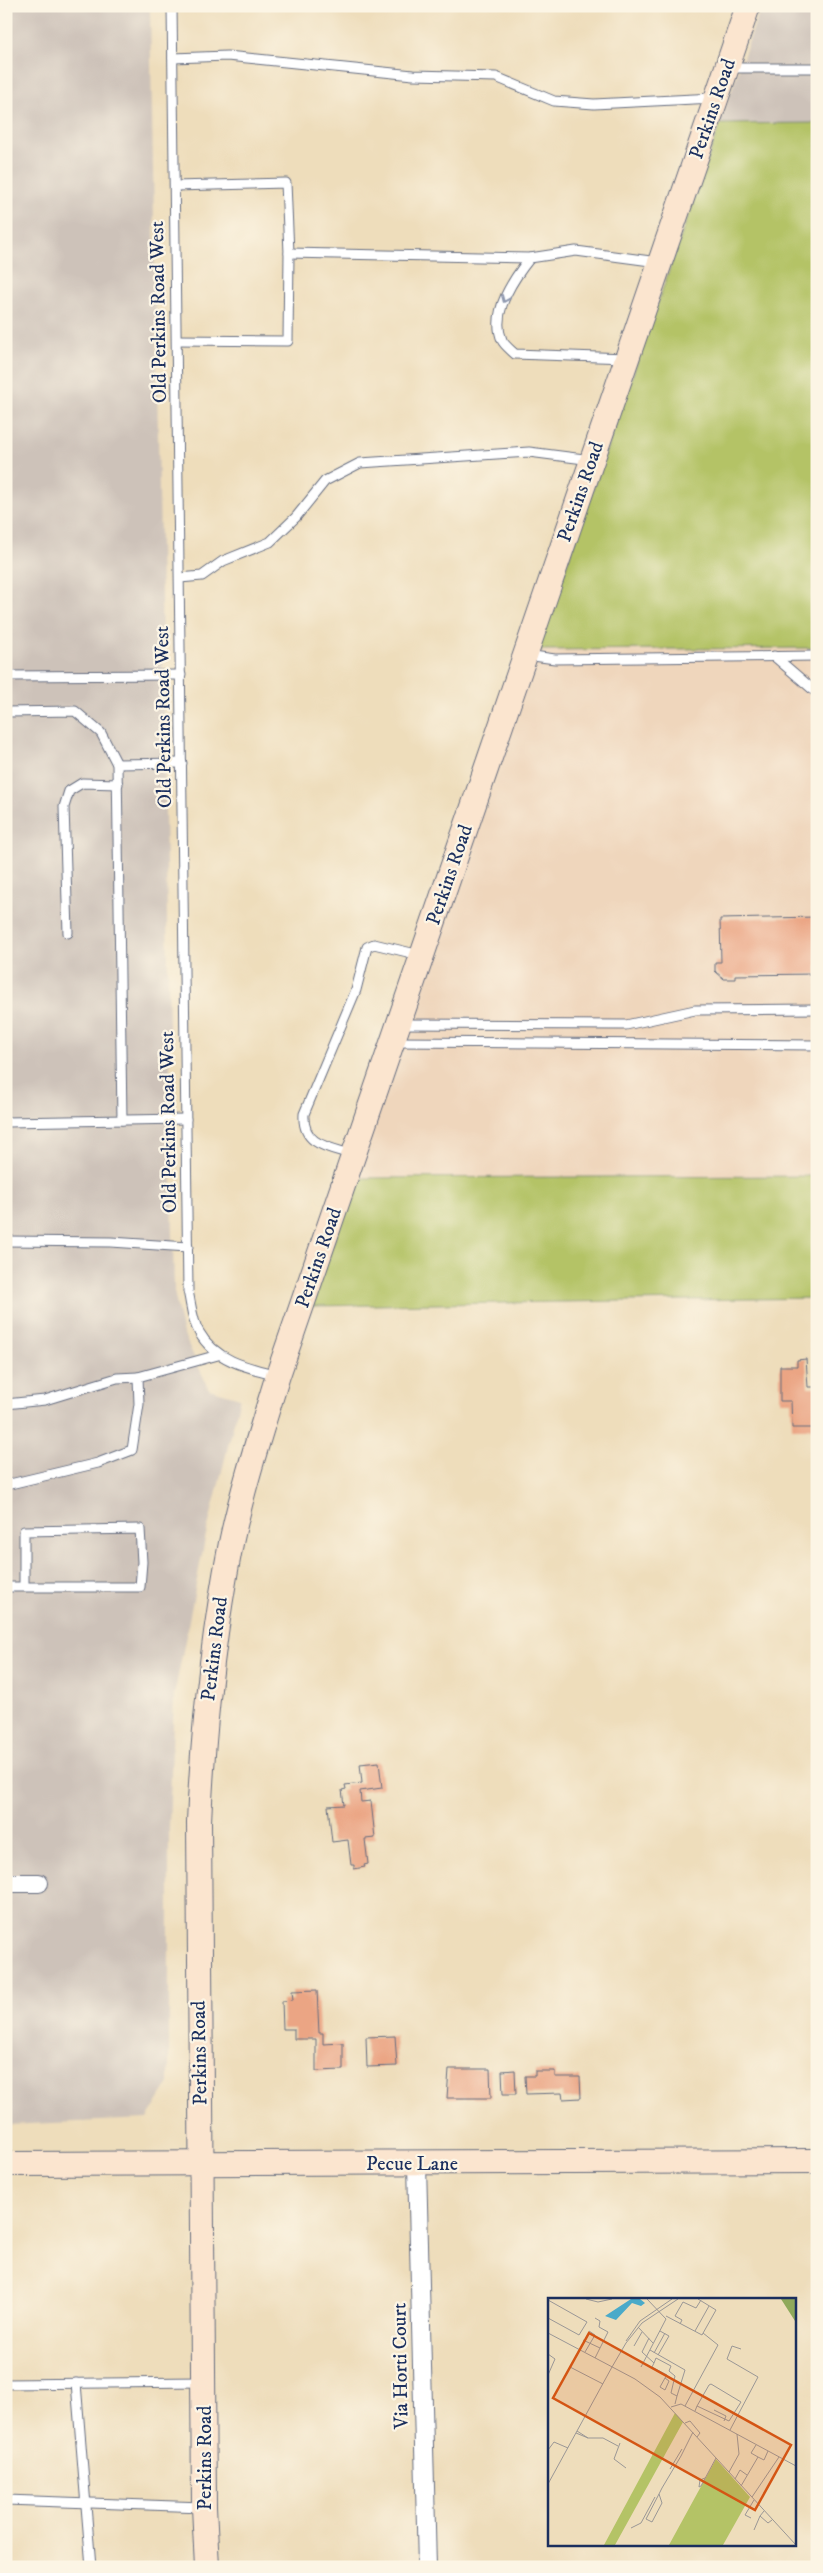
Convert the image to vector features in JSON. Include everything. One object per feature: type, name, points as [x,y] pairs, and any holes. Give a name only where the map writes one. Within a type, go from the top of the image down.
[{"type":"main road","name":"Perkins Road","points":[[207,2567],[204,2507],[205,2382],[198,1876],[201,1767],[214,1645],[228,1559],[255,1449],[278,1376],[354,1156],[394,1033],[423,955],[748,6]]},
{"type":"main road","name":"Pecue Lane","points":[[6,2164],[202,2165],[817,2161]]},
{"type":"street","points":[[6,1883],[39,1883]]},
{"type":"street","name":"Via Horti Court","points":[[417,2164],[427,2567]]},
{"type":"lane","name":"Old Perkins Road West","points":[[172,6],[188,1291],[198,1332],[218,1355],[244,1366],[278,1376]]},
{"type":"lane","points":[[173,58],[227,56],[413,75],[496,77],[554,101],[594,104],[717,98]]},
{"type":"lane","points":[[727,68],[817,68]]},
{"type":"lane","points":[[175,186],[286,183],[289,253],[288,341],[176,340]]},
{"type":"lane","points":[[289,253],[530,258],[576,251],[660,262]]},
{"type":"lane","points":[[530,258],[515,277],[498,316],[502,340],[515,354],[627,358]]},
{"type":"lane","points":[[180,578],[202,576],[223,561],[270,542],[296,517],[325,481],[360,462],[529,452],[592,460]]},
{"type":"lane","points":[[526,655],[555,659],[817,656]]},
{"type":"lane","points":[[774,656],[817,693]]},
{"type":"lane","points":[[6,676],[181,675]]},
{"type":"lane","points":[[6,712],[74,711],[101,733],[118,764],[122,1120]]},
{"type":"lane","points":[[118,764],[182,763]]},
{"type":"lane","points":[[68,933],[64,807],[69,790],[82,782],[118,784]]},
{"type":"lane","points":[[354,1156],[314,1142],[306,1133],[304,1114],[356,990],[367,947],[374,944],[423,955]]},
{"type":"lane","points":[[394,1033],[626,1025],[694,1010],[817,1009]]},
{"type":"lane","points":[[394,1033],[817,1045]]},
{"type":"lane","points":[[6,1122],[186,1119]]},
{"type":"lane","points":[[6,1241],[111,1242],[188,1247]]},
{"type":"lane","points":[[6,1404],[44,1400],[116,1378],[138,1377],[218,1355]]},
{"type":"lane","points":[[6,1485],[98,1463],[132,1450],[139,1404],[138,1377]]},
{"type":"lane","points":[[6,1588],[24,1588],[140,1587],[142,1562],[140,1529],[24,1531],[24,1588]]},
{"type":"lane","points":[[6,2384],[205,2382]]},
{"type":"lane","points":[[76,2383],[91,2567]]},
{"type":"lane","points":[[6,2500],[204,2507]]},
{"type":"shaded area","points":[[6,6],[150,6],[174,1291],[182,1331],[209,1389],[240,1398],[205,1539],[174,1696],[169,1828],[169,2083],[147,2119],[6,2125]]},
{"type":"shaded area","points":[[761,6],[817,6],[817,123],[720,124]]},
{"type":"shaded area","points":[[817,648],[817,1176],[356,1178],[537,650]]},
{"type":"green space","points":[[817,123],[817,648],[537,650],[720,124]]},
{"type":"green space","points":[[817,1176],[817,1298],[311,1306],[356,1178]]},
{"type":"building","points":[[817,917],[817,974],[735,975],[735,979],[724,979],[715,971],[715,962],[721,962],[720,919]]},
{"type":"building","points":[[806,1359],[808,1387],[817,1387],[817,1428],[792,1428],[791,1401],[780,1401],[780,1366],[797,1366],[797,1360]]},
{"type":"building","points":[[379,1762],[382,1788],[360,1791],[361,1802],[371,1801],[375,1838],[365,1839],[368,1864],[364,1865],[365,1867],[354,1869],[354,1865],[351,1865],[348,1840],[332,1842],[328,1806],[344,1805],[342,1790],[346,1789],[345,1785],[362,1783],[360,1764]]},
{"type":"building","points":[[317,1990],[319,2033],[323,2033],[323,2044],[343,2043],[343,2070],[316,2071],[316,2039],[294,2039],[294,2029],[283,2029],[282,2001],[293,2000],[292,1991]]},
{"type":"building","points":[[395,2036],[397,2066],[367,2067],[366,2037]]},
{"type":"building","points":[[449,2069],[490,2069],[491,2098],[447,2098]]},
{"type":"building","points":[[515,2070],[516,2094],[503,2094],[502,2071]]},
{"type":"building","points":[[535,2071],[555,2071],[555,2077],[580,2077],[581,2098],[563,2099],[562,2093],[526,2094],[525,2076],[535,2076]]}]
